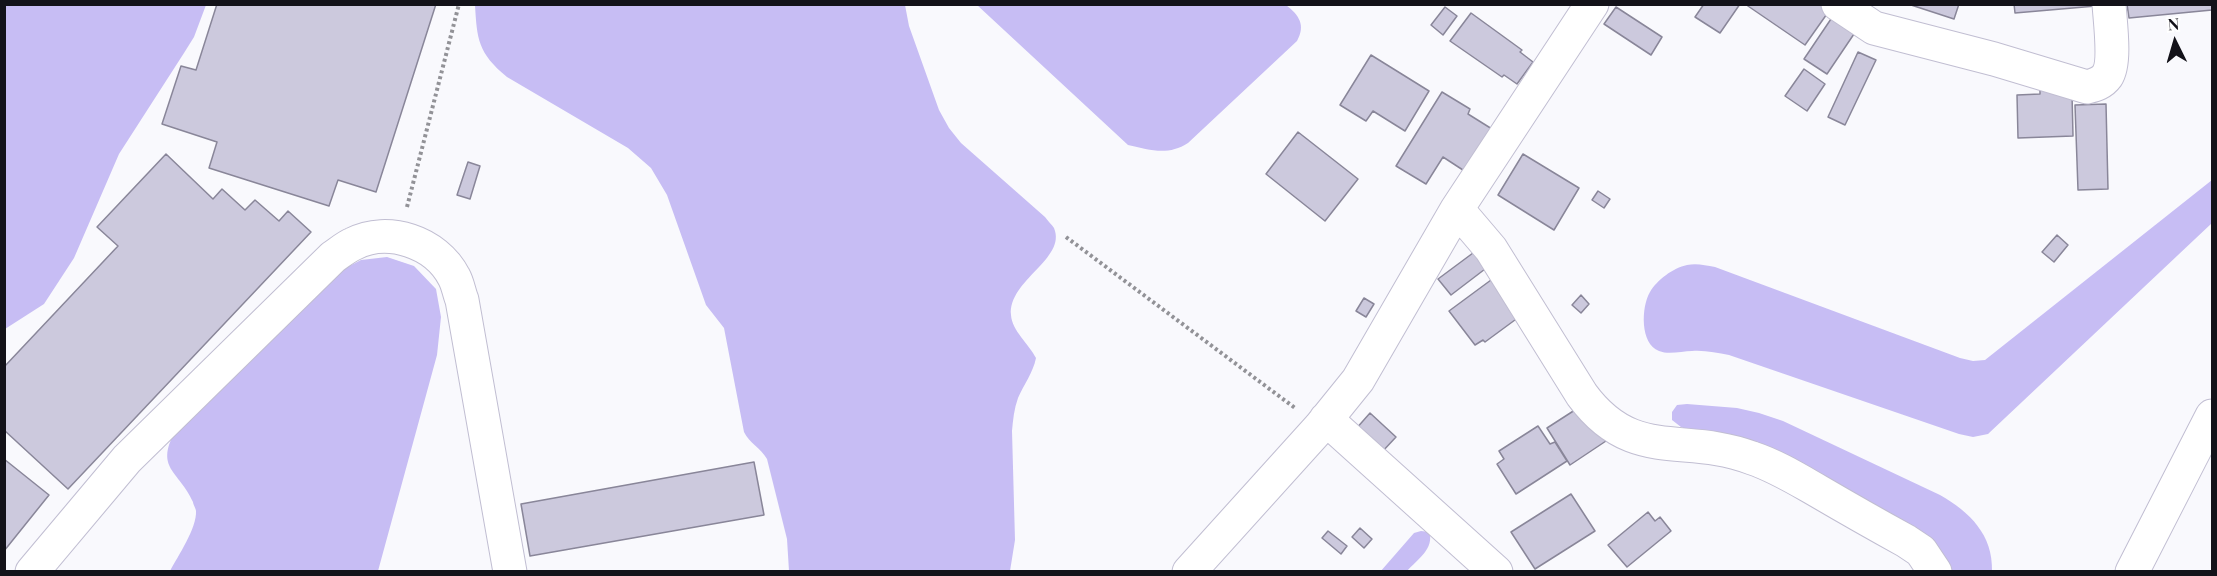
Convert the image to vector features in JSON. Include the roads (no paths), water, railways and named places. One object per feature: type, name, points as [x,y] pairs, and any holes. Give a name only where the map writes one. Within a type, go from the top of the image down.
[{"type":"street","points":[[1189,572],[1323,423],[1358,380],[1457,209],[1592,4]]},
{"type":"street","points":[[1838,4],[1875,15],[1895,34],[1994,59],[2087,87],[2099,84],[2108,75],[2111,63],[2109,4]]},
{"type":"street","points":[[1457,209],[1491,249],[1582,395],[1593,410],[1607,422],[1640,440],[1700,445],[1726,450],[1776,468],[1906,541],[1921,551],[1935,572]]},
{"type":"street","points":[[32,572],[126,459],[333,257],[353,244],[375,236],[399,237],[422,244],[440,258],[454,277],[462,300],[510,572]]},
{"type":"street","points":[[2132,572],[2212,416]]},
{"type":"street","points":[[1323,423],[1496,572]]}]
